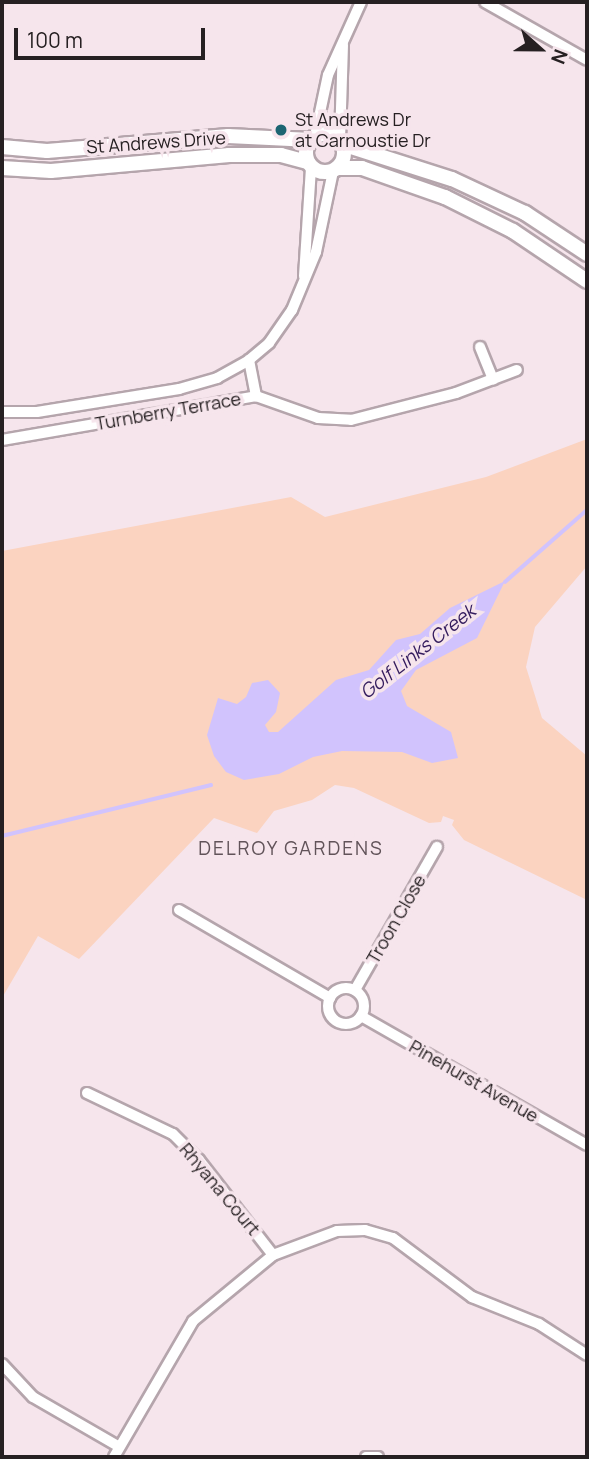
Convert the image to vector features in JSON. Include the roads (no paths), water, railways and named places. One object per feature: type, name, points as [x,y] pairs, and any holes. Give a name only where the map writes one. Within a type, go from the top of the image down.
[{"type":"street","points":[[304,279],[309,165],[306,150],[313,138],[328,75],[359,2]]},
{"type":"street","points":[[485,2],[587,60]]},
{"type":"street","points":[[2,412],[37,412],[179,389],[217,378],[249,360],[282,326],[316,252],[336,169],[344,157],[341,142],[342,42]]},
{"type":"street","points":[[313,138],[328,134],[341,142],[452,179],[525,213],[587,254]]},
{"type":"street","name":"St Andrews Drive","points":[[2,147],[47,151],[228,136],[313,138]]},
{"type":"street","name":"St Andrews Drive","points":[[2,168],[51,172],[229,155],[281,155],[309,165]]},
{"type":"street","points":[[309,165],[336,169],[362,168],[445,197],[513,231],[587,281]]},
{"type":"street","points":[[480,347],[493,379]]},
{"type":"street","points":[[249,360],[257,396]]},
{"type":"street","name":"Turnberry Terrace","points":[[2,440],[257,396],[318,418],[351,420],[517,370]]},
{"type":"street","name":"Troon Close","points":[[355,990],[438,847]]},
{"type":"street","points":[[179,910],[330,998]]},
{"type":"street","points":[[339,990],[355,990],[364,1003],[361,1016],[349,1024],[338,1022],[330,1014],[330,998],[339,990]]},
{"type":"street","name":"Pinehurst Avenue","points":[[361,1016],[587,1145]]},
{"type":"street","name":"Rhyana Court","points":[[87,1093],[173,1134],[199,1160],[273,1255]]},
{"type":"street","points":[[2,1364],[33,1397],[116,1452],[192,1321],[273,1255],[337,1231],[365,1230],[393,1238],[472,1297],[539,1324],[587,1355]]},
{"type":"street","points":[[366,1457],[378,1457]]},
{"type":"water","points":[[505,581],[477,638],[416,670],[401,691],[407,706],[451,732],[458,758],[432,763],[402,752],[342,751],[313,757],[279,774],[244,780],[226,772],[214,756],[207,735],[218,698],[237,704],[246,697],[252,683],[268,680],[280,693],[276,712],[265,725],[269,732],[278,732],[336,680],[369,670],[396,640],[420,634],[450,608]]},
{"type":"waterway","name":"Golf Links Creek","points":[[505,582],[587,510]]},
{"type":"waterway","name":"Golf Links Creek","points":[[2,836],[211,785]]},
{"type":"place","name":"St Andrews Dr at Carnoustie Dr","points":[[281,130]]},
{"type":"district","name":"DELROY GARDENS","points":[[291,849]]}]
